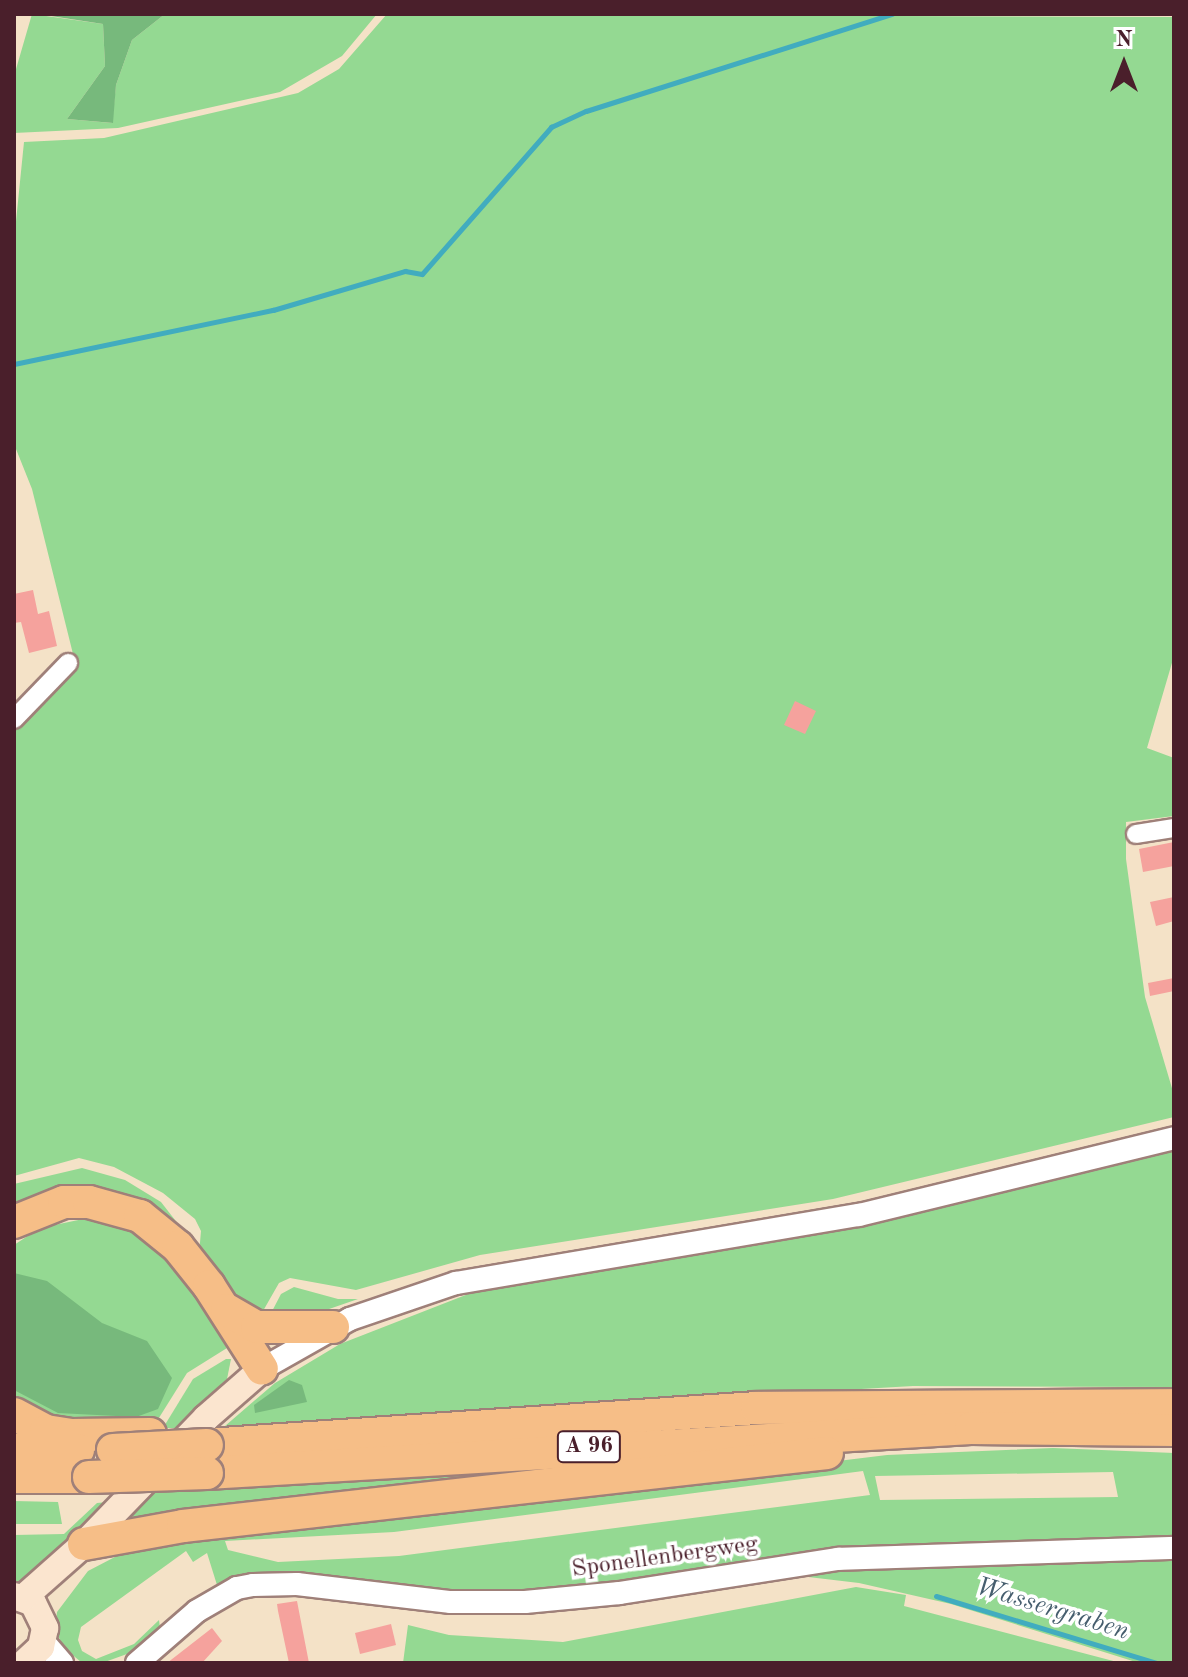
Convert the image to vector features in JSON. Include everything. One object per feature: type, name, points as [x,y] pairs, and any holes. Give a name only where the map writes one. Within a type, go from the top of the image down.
[{"type":"highway","points":[[14,1222],[64,1202],[89,1202],[140,1216],[178,1247],[225,1308],[262,1369]]},
{"type":"highway","points":[[225,1308],[257,1327],[291,1328],[307,1323],[333,1327]]},
{"type":"highway","name":"A 96","points":[[14,1477],[89,1477],[216,1454],[757,1408],[1174,1405]]},
{"type":"highway","points":[[14,1414],[46,1431],[119,1442]]},
{"type":"highway","name":"A 96","points":[[84,1544],[183,1526],[838,1452],[971,1428]]},
{"type":"highway","name":"A 96","points":[[216,1454],[622,1444],[971,1428],[1174,1430]]},
{"type":"highway","points":[[14,1450],[119,1442],[177,1433],[216,1454]]},
{"type":"main road","points":[[33,1657],[25,1601],[206,1418],[262,1369]]},
{"type":"street","points":[[14,719],[68,663]]},
{"type":"street","points":[[1136,834],[1174,828]]},
{"type":"street","points":[[262,1369],[333,1327],[456,1283],[859,1215],[1174,1138]]},
{"type":"street","name":"Sponellenbergweg","points":[[137,1663],[177,1628],[221,1596],[253,1585],[297,1584],[451,1602],[525,1602],[620,1593],[838,1559],[1174,1548]]},
{"type":"street","points":[[33,1657],[62,1663]]},
{"type":"green space","points":[[32,14],[103,24],[105,66],[67,119],[112,123],[116,85],[132,40],[165,14],[377,14],[342,56],[280,92],[118,128],[14,133],[14,76]]},
{"type":"green space","points":[[38,14],[165,14],[132,40],[116,85],[113,123],[67,119],[105,66],[103,24]]},
{"type":"green space","points":[[387,14],[1174,17],[1174,656],[1147,748],[1174,758],[1174,816],[1126,822],[1126,859],[1145,997],[1174,1095],[1174,1117],[833,1199],[480,1255],[356,1290],[290,1278],[279,1283],[259,1318],[243,1307],[199,1254],[201,1231],[195,1219],[163,1193],[114,1167],[79,1158],[14,1176],[14,725],[76,666],[32,489],[14,444],[14,241],[24,142],[104,138],[298,93],[339,69]]},
{"type":"green space","points":[[1174,1150],[1174,1387],[913,1386],[225,1426],[275,1383],[340,1344],[476,1291],[866,1224]]},
{"type":"green space","points":[[82,1168],[125,1180],[161,1202],[182,1229],[14,1210],[14,1184]]},
{"type":"green space","points":[[88,1218],[132,1230],[163,1253],[191,1286],[227,1348],[187,1373],[152,1429],[71,1428],[14,1406],[14,1245],[40,1228]]},
{"type":"green space","points":[[14,1273],[47,1281],[102,1323],[147,1341],[172,1378],[158,1409],[136,1417],[58,1413],[14,1390]]},
{"type":"green space","points":[[294,1287],[338,1299],[358,1299],[306,1317],[268,1319],[281,1294]]},
{"type":"green space","points":[[231,1359],[227,1379],[178,1428],[163,1428],[193,1379]]},
{"type":"green space","points":[[289,1380],[302,1385],[307,1402],[255,1413],[254,1405]]},
{"type":"green space","points":[[1053,1448],[1174,1453],[1174,1538],[707,1575],[499,1597],[236,1578],[217,1585],[207,1553],[193,1562],[186,1551],[81,1627],[78,1640],[82,1651],[96,1659],[134,1644],[159,1620],[160,1628],[127,1654],[102,1663],[81,1662],[63,1647],[55,1628],[57,1612],[88,1571],[136,1546],[887,1455]],"holes":[[[863,1471],[870,1495],[399,1556],[278,1562],[228,1550],[225,1541],[394,1532]],[[1113,1472],[1118,1497],[880,1500],[875,1476]]]},
{"type":"green space","points":[[677,1456],[123,1523],[148,1493]]},
{"type":"green space","points":[[14,1501],[58,1502],[62,1524],[14,1524]]},
{"type":"green space","points":[[108,1502],[28,1582],[14,1586],[14,1535],[64,1534],[97,1503]]},
{"type":"green space","points":[[1174,1558],[1174,1663],[1139,1663],[951,1604],[859,1583],[783,1574]]},
{"type":"green space","points":[[856,1587],[906,1595],[904,1606],[1121,1663],[403,1663],[408,1625],[449,1635],[563,1642]]},
{"type":"building","points":[[33,590],[38,614],[49,611],[57,646],[29,653],[21,622],[14,623],[14,594]]},
{"type":"building","points":[[795,701],[816,711],[805,734],[784,725]]},
{"type":"building","points":[[1174,842],[1174,866],[1143,872],[1139,849]]},
{"type":"building","points":[[1174,897],[1174,921],[1156,926],[1150,902]]},
{"type":"building","points":[[1174,978],[1174,991],[1150,996],[1148,983]]},
{"type":"building","points":[[297,1601],[309,1663],[289,1663],[278,1611],[277,1604]]},
{"type":"building","points":[[391,1624],[396,1645],[360,1654],[355,1633]]},
{"type":"building","points":[[212,1628],[222,1641],[202,1663],[167,1663]]},
{"type":"waterway","points":[[14,364],[273,310],[405,271],[422,274],[551,127],[586,111],[892,14]]},
{"type":"waterway","name":"Wassergraben","points":[[936,1596],[1157,1663]]}]
